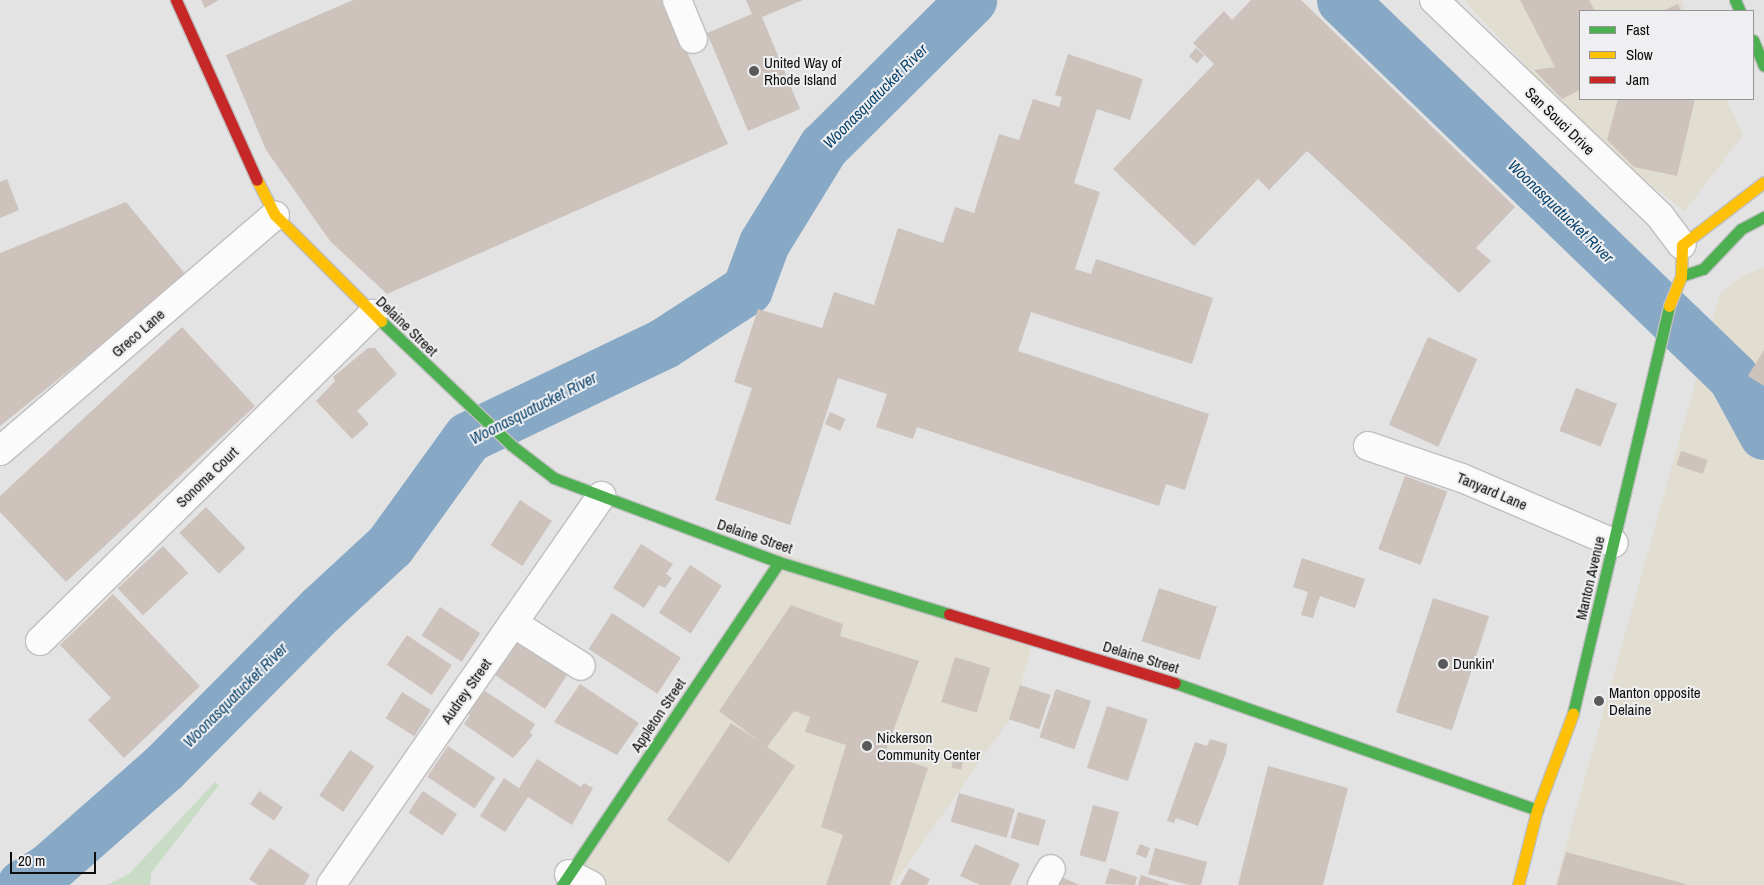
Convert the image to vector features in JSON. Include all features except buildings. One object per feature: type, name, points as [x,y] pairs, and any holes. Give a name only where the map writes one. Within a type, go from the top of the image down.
[{"type":"street","name":"Delaine Street","points":[[176,0],[239,146],[275,215],[373,314],[469,406],[536,465],[601,496],[780,562],[1157,677],[1538,810]]},
{"type":"street","points":[[677,0],[693,39]]},
{"type":"street","name":"San Souci Drive","points":[[1434,0],[1660,216],[1682,245]]},
{"type":"street","points":[[1754,42],[1764,66]]},
{"type":"street","points":[[1682,245],[1764,182]]},
{"type":"street","name":"Greco Lane","points":[[0,451],[275,215]]},
{"type":"street","points":[[1681,276],[1703,270],[1741,230],[1764,217]]},
{"type":"street","points":[[1722,250],[1747,243]]},
{"type":"street","name":"Manton Avenue","points":[[1518,885],[1538,810],[1571,723],[1662,353],[1666,312],[1681,276],[1682,245]]},
{"type":"street","name":"Sonoma Court","points":[[40,641],[373,314]]},
{"type":"street","name":"Tanyard Lane","points":[[1368,446],[1462,478],[1614,543]]},
{"type":"street","name":"Audrey Street","points":[[330,885],[601,496]]},
{"type":"street","name":"Appleton Street","points":[[574,881],[780,562]]},
{"type":"street","points":[[513,623],[581,666]]},
{"type":"shaded area","points":[[1469,0],[1681,0],[1686,10],[1579,10],[1579,100],[1726,100],[1743,135],[1685,211],[1639,176],[1563,105],[1465,2]]},
{"type":"shaded area","points":[[1764,267],[1764,885],[1555,885],[1720,294],[1740,277]]},
{"type":"shaded area","points":[[777,552],[1034,637],[1013,714],[893,885],[568,885]]},
{"type":"green space","points":[[215,782],[219,785],[151,873],[150,885],[107,885],[129,874]]},
{"type":"waterway","name":"Woonasquatucket River","points":[[22,885],[48,869],[163,768],[321,609],[390,545],[468,437],[664,343],[747,289],[764,243],[823,147],[971,0]]},
{"type":"waterway","name":"Woonasquatucket River","points":[[1342,0],[1733,377],[1764,434]]},
{"type":"traffic: fast","points":[[1735,0],[1740,10]]},
{"type":"traffic: fast","points":[[1754,42],[1764,66]]},
{"type":"traffic: fast","points":[[1681,276],[1703,269],[1741,229],[1764,217]]},
{"type":"traffic: fast","points":[[1573,713],[1669,306]]},
{"type":"traffic: fast","points":[[381,321],[511,445],[554,478],[779,562],[949,614]]},
{"type":"traffic: fast","points":[[562,885],[779,562]]},
{"type":"traffic: fast","points":[[1175,683],[1537,810]]},
{"type":"traffic: slow","points":[[257,180],[275,215],[381,321]]},
{"type":"traffic: slow","points":[[1669,306],[1681,276],[1682,245],[1764,182]]},
{"type":"traffic: slow","points":[[1518,885],[1537,810],[1573,713]]},
{"type":"traffic: jam","points":[[176,0],[257,180]]},
{"type":"traffic: jam","points":[[949,614],[1175,683]]},
{"type":"place","name":"United Way of Rhode Island","points":[[754,71]]},
{"type":"place","name":"Dunkin'","points":[[1443,664]]},
{"type":"place","name":"Manton opposite Delaine","points":[[1599,701]]},
{"type":"place","name":"Nickerson Community Center","points":[[867,746]]}]
